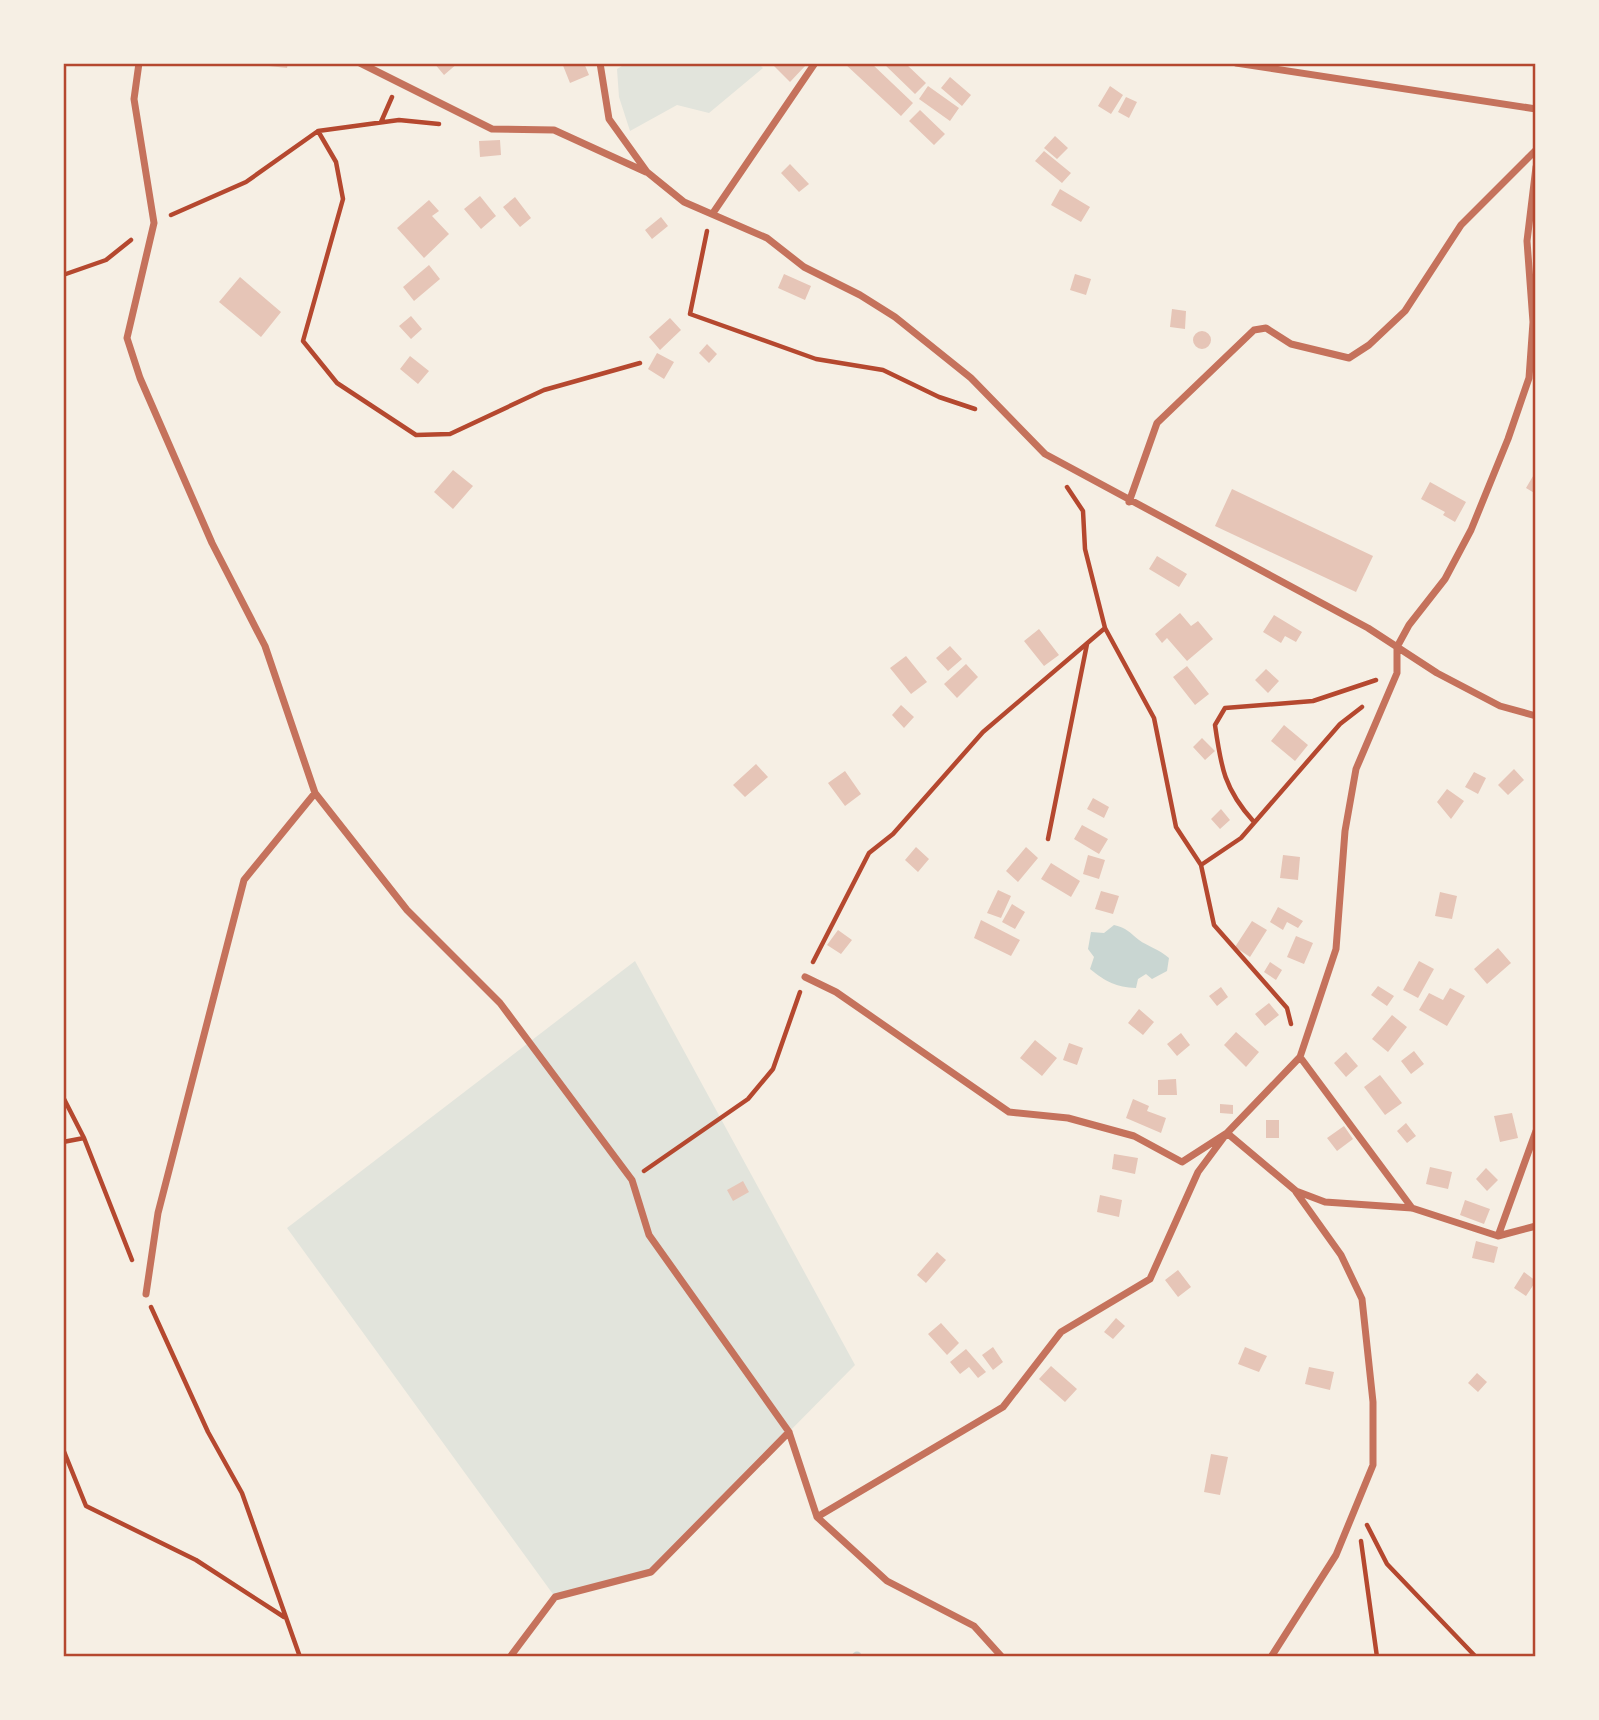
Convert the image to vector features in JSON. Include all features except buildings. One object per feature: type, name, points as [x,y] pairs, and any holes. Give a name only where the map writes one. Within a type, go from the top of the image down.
[{"type":"street","points":[[139,63],[134,99],[154,223],[127,338],[140,379],[212,543],[265,646],[315,793],[407,910],[500,1003],[632,1180],[649,1235],[789,1432],[817,1517],[887,1581],[974,1626],[1002,1657]]},
{"type":"street","points":[[360,63],[492,129],[554,130],[647,172],[684,202],[767,238],[804,267],[895,317],[971,378],[1045,454],[1129,502],[1211,541],[1271,579],[1368,628],[1437,673],[1500,706],[1536,716]]},
{"type":"street","points":[[600,63],[609,119],[647,172]]},
{"type":"street","points":[[712,213],[815,63]]},
{"type":"street","points":[[1236,63],[1536,109]]},
{"type":"street","points":[[1129,502],[1157,423],[1254,330],[1266,328],[1291,344],[1349,358],[1369,345],[1405,311],[1461,225],[1536,150]]},
{"type":"street","points":[[817,1517],[1003,1407],[1061,1332],[1150,1279],[1198,1172],[1227,1133],[1300,1058],[1336,949],[1345,831],[1356,769],[1397,673],[1397,647],[1409,625],[1458,556],[1493,480],[1522,402],[1532,354],[1527,241],[1536,167]]},
{"type":"street","points":[[146,1294],[158,1213],[244,880],[315,793]]},
{"type":"street","points":[[805,977],[836,992],[1009,1112],[1068,1118],[1134,1136],[1182,1162],[1227,1133]]},
{"type":"street","points":[[1300,1058],[1412,1208]]},
{"type":"street","points":[[1498,1236],[1536,1131]]},
{"type":"street","points":[[1227,1133],[1296,1191],[1341,1255],[1362,1299],[1373,1402],[1373,1465],[1336,1555],[1277,1643],[1272,1657]]},
{"type":"street","points":[[1296,1191],[1325,1202],[1412,1208],[1498,1236],[1536,1226]]},
{"type":"street","points":[[510,1657],[555,1597],[650,1572],[789,1432]]},
{"type":"path","points":[[63,275],[106,260],[154,223],[246,182],[318,131],[399,120],[452,125]]},
{"type":"path","points":[[318,131],[336,162],[344,199],[303,341],[337,383],[416,435],[450,434],[544,390],[640,363]]},
{"type":"path","points":[[712,213],[690,314],[816,359],[883,370],[939,397],[1009,420]]},
{"type":"path","points":[[1045,454],[1083,511],[1084,549],[1105,628],[1154,718],[1176,827],[1201,865],[1214,925],[1287,1008],[1300,1058]]},
{"type":"path","points":[[632,1180],[748,1099],[773,1069],[805,977],[869,853],[893,834],[983,732],[1105,628]]},
{"type":"path","points":[[1048,839],[1087,644]]},
{"type":"path","points":[[1254,822],[1234,800],[1221,771],[1214,725],[1225,708],[1313,701],[1397,673]]},
{"type":"path","points":[[1201,865],[1241,838],[1340,724],[1391,686]]},
{"type":"path","points":[[63,1097],[84,1138],[146,1294],[208,1432],[242,1493],[300,1657]]},
{"type":"path","points":[[63,1142],[84,1138]]},
{"type":"path","points":[[63,1448],[86,1506],[197,1560],[285,1618]]},
{"type":"path","points":[[1356,1506],[1377,1657]]},
{"type":"path","points":[[1356,1506],[1387,1564],[1476,1657]]},
{"type":"shaded area","points":[[627,63],[758,63],[763,68],[709,113],[677,105],[630,131],[619,97],[617,69]]},
{"type":"shaded area","points":[[1114,925],[1125,929],[1169,958],[1167,971],[1152,979],[1146,974],[1138,979],[1136,988],[1112,983],[1090,969],[1094,957],[1088,949],[1091,932],[1104,933]]},
{"type":"shaded area","points":[[635,961],[855,1365],[651,1572],[555,1597],[287,1228]]}]
